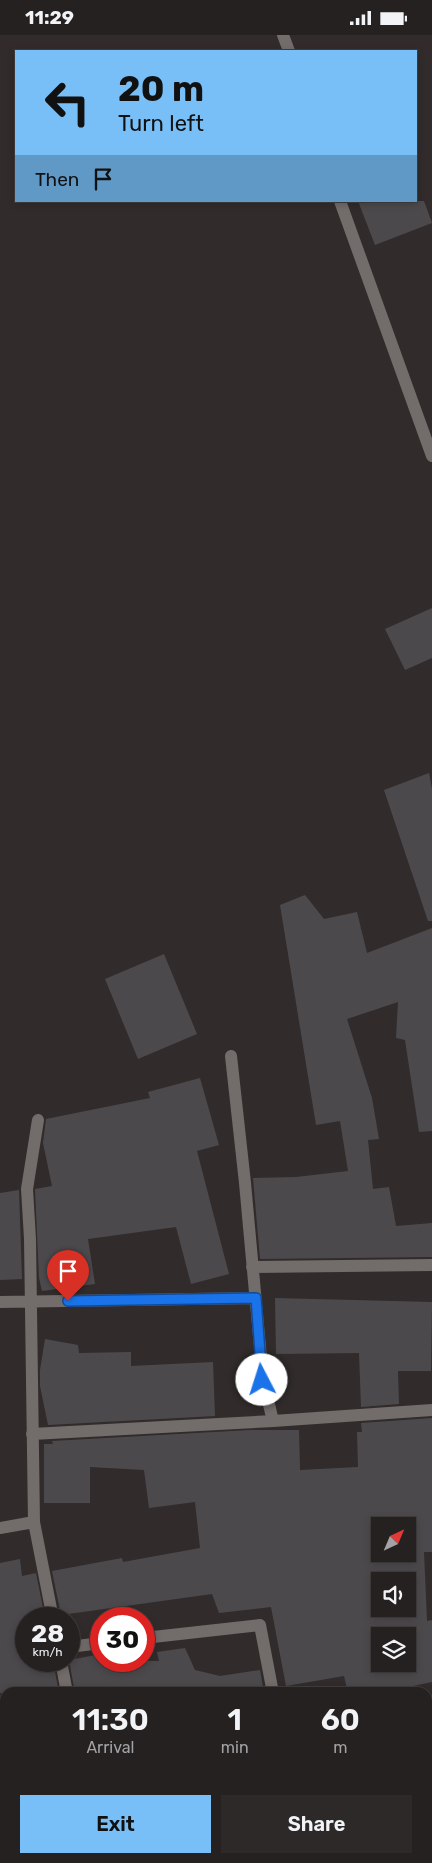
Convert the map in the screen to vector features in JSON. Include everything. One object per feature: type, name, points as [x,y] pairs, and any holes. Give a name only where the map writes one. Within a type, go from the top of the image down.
[{"type":"street","points":[[283,35],[289,50]]},
{"type":"street","points":[[340,202],[432,455]]},
{"type":"street","points":[[231,1056],[256,1298],[262,1380],[273,1421]]},
{"type":"street","points":[[38,1120],[27,1189],[30,1239],[34,1523],[51,1607]]},
{"type":"street","points":[[252,1267],[432,1265]]},
{"type":"street","points":[[0,1302],[256,1298]]},
{"type":"street","points":[[32,1434],[432,1410]]},
{"type":"street","points":[[0,1528],[34,1523]]},
{"type":"street","points":[[155,1636],[260,1625],[272,1687]]},
{"type":"street","points":[[63,1672],[66,1687]]},
{"type":"building","points":[[424,201],[432,223],[375,245],[358,202]]},
{"type":"building","points":[[432,608],[432,658],[405,670],[385,629]]},
{"type":"building","points":[[429,773],[432,789],[432,921],[428,921],[384,790]]},
{"type":"building","points":[[305,895],[324,919],[357,912],[367,953],[432,928],[432,1131],[419,1132],[405,1040],[396,1038],[398,1002],[347,1019],[372,1098],[379,1139],[368,1140],[373,1189],[389,1187],[396,1226],[432,1223],[432,1257],[260,1259],[253,1178],[296,1177],[348,1171],[340,1121],[316,1125],[280,905]]},
{"type":"building","points":[[164,954],[197,1034],[138,1059],[105,979]]},
{"type":"building","points":[[200,1078],[219,1145],[197,1151],[229,1274],[191,1284],[176,1227],[88,1239],[95,1284],[42,1291],[39,1278],[35,1189],[52,1186],[43,1143],[46,1119],[150,1098],[148,1092]]},
{"type":"building","points":[[19,1190],[22,1279],[0,1280],[0,1193]]},
{"type":"building","points":[[275,1298],[432,1302],[431,1371],[398,1371],[399,1404],[361,1407],[359,1353],[276,1354]]},
{"type":"building","points":[[45,1339],[78,1345],[79,1353],[131,1352],[131,1366],[213,1362],[215,1416],[48,1425],[40,1386],[40,1370]]},
{"type":"building","points":[[432,1418],[432,1552],[424,1552],[427,1621],[432,1620],[432,1682],[408,1687],[347,1687],[344,1676],[286,1686],[271,1607],[219,1613],[212,1594],[119,1607],[90,1607],[90,1611],[80,1612],[80,1607],[59,1607],[52,1571],[122,1558],[123,1562],[200,1548],[195,1502],[149,1508],[144,1470],[90,1467],[90,1503],[44,1503],[44,1444],[53,1444],[52,1441],[250,1430],[299,1430],[300,1470],[358,1467],[357,1432],[362,1432],[361,1423]]},
{"type":"building","points":[[20,1559],[22,1576],[36,1573],[43,1607],[15,1607],[15,1672],[55,1672],[58,1687],[0,1687],[0,1563]]},
{"type":"building","points":[[185,1648],[195,1670],[220,1676],[260,1670],[263,1687],[74,1687],[71,1672],[80,1672],[80,1658],[90,1656],[90,1672],[155,1672],[155,1661],[159,1661],[157,1652]]},
{"type":"route","points":[[68,1301],[256,1298],[262,1380]]}]
